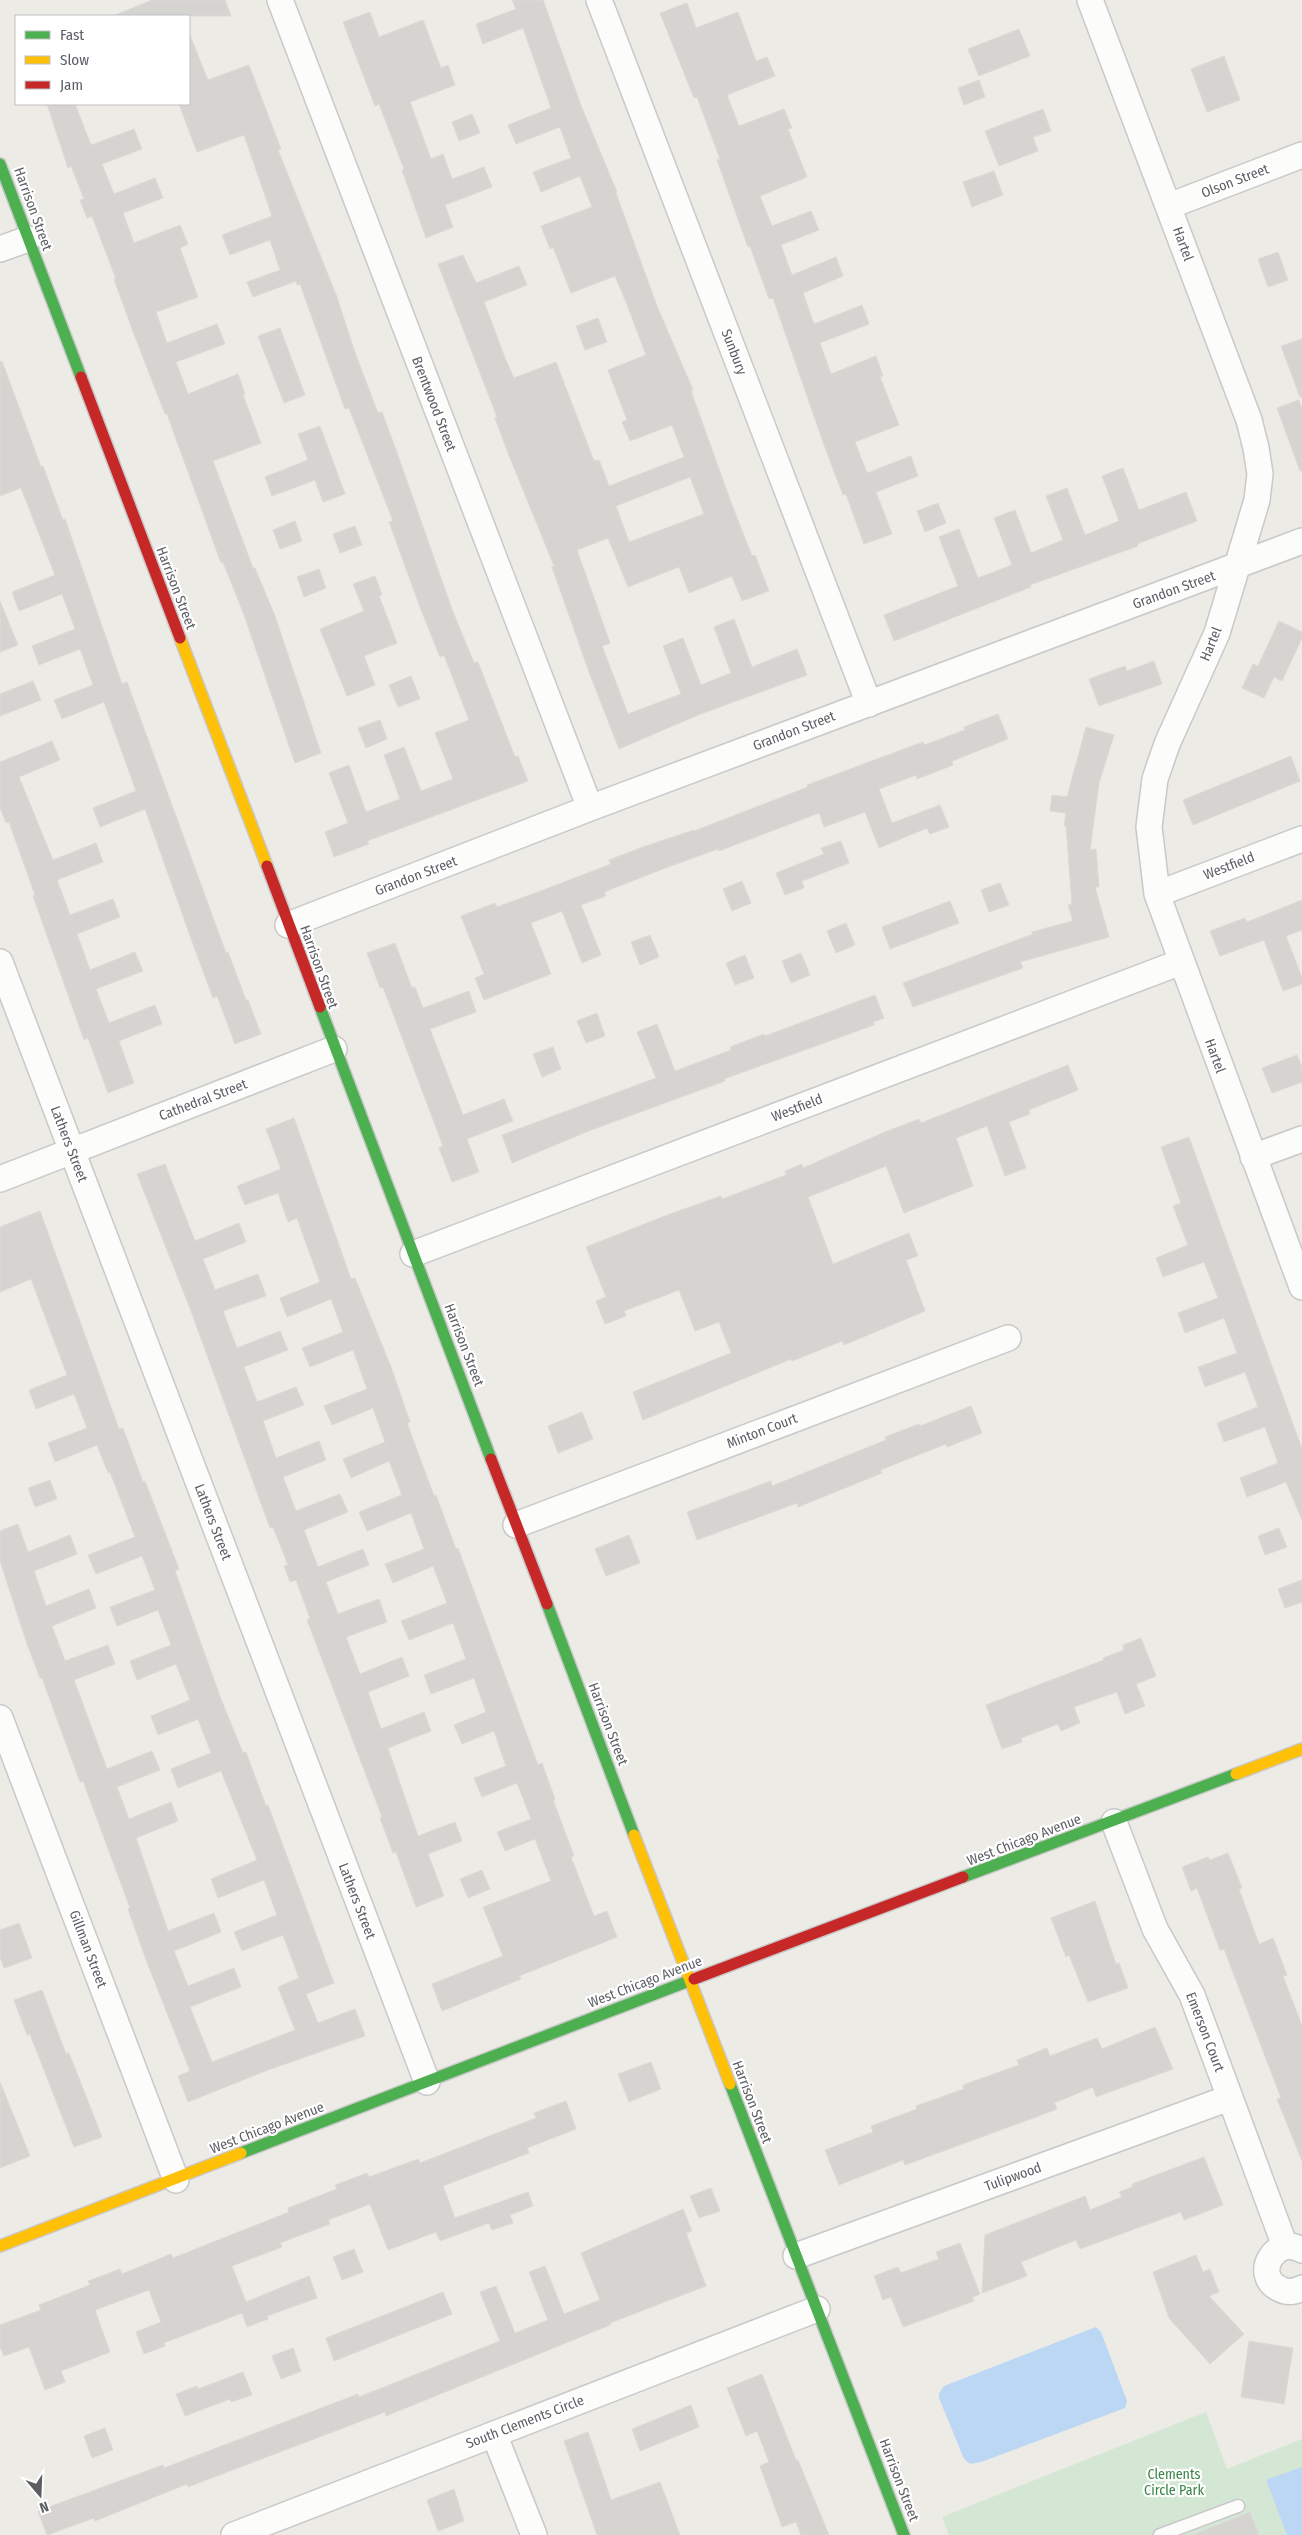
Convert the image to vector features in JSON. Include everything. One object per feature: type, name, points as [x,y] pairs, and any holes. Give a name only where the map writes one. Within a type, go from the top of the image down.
[{"type":"street","name":"Brentwood Street","points":[[280,0],[590,808]]},
{"type":"street","name":"Sunbury","points":[[599,0],[869,704]]},
{"type":"street","name":"Hartel","points":[[1090,0],[1249,420],[1256,448],[1260,474],[1258,500],[1217,633],[1167,744],[1155,779],[1149,827],[1157,894],[1252,1157],[1302,1287]]},
{"type":"street","name":"Olson Street","points":[[1169,206],[1302,155]]},
{"type":"street","name":"Harrison Street","points":[[0,164],[334,1050],[689,1981],[904,2535]]},
{"type":"street","points":[[0,249],[28,239]]},
{"type":"street","name":"Grandon Street","points":[[288,925],[590,808],[1302,541]]},
{"type":"street","name":"Westfield","points":[[1157,894],[1302,839]]},
{"type":"street","name":"Lathers Street","points":[[0,962],[427,2082]]},
{"type":"street","name":"Westfield","points":[[413,1254],[1181,962]]},
{"type":"street","name":"Cathedral Street","points":[[0,1179],[334,1050]]},
{"type":"street","points":[[1252,1157],[1302,1139]]},
{"type":"street","name":"Minton Court","points":[[516,1525],[1008,1338]]},
{"type":"street","name":"Gillman Street","points":[[0,1718],[176,2180]]},
{"type":"street","name":"West Chicago Avenue","points":[[0,2246],[176,2180],[689,1981],[1114,1822],[1302,1749]]},
{"type":"street","name":"Emerson Court","points":[[1114,1822],[1155,1930],[1192,1995],[1229,2098],[1293,2248],[1278,2249],[1268,2261],[1267,2276],[1271,2283],[1283,2291],[1291,2292],[1302,2288]]},
{"type":"street","name":"Tulipwood","points":[[796,2256],[1229,2098]]},
{"type":"street","name":"South Clements Circle","points":[[234,2535],[817,2309]]},
{"type":"street","points":[[494,2434],[534,2535]]},
{"type":"lane","points":[[1160,2535],[1238,2506]]},
{"type":"green space","name":"Clements Circle Park","points":[[1206,2412],[1227,2469],[1302,2439],[1302,2535],[949,2535],[942,2517]]},
{"type":"water","points":[[1096,2327],[1101,2332],[1127,2401],[1125,2408],[981,2462],[970,2464],[964,2459],[939,2398],[939,2393],[944,2386]]},
{"type":"water","points":[[1302,2467],[1302,2535],[1287,2535],[1266,2480]]},
{"type":"building","points":[[152,0],[225,0],[231,16],[190,15],[115,15]]},
{"type":"building","points":[[512,0],[543,0],[582,108],[617,192],[657,306],[693,390],[691,391],[732,505],[752,556],[755,555],[769,591],[742,601],[732,576],[689,593],[679,567],[628,587],[608,538],[577,550],[610,643],[602,646],[628,714],[681,694],[663,646],[683,638],[701,685],[731,673],[714,627],[734,619],[752,667],[797,649],[807,675],[698,715],[619,749],[589,672],[552,567],[554,566],[508,453],[495,418],[497,417],[438,264],[463,255],[476,283],[519,266],[527,285],[484,302],[505,358],[514,378],[556,362],[594,461],[599,460],[609,486],[684,457],[672,425],[630,441],[622,422],[627,420],[608,370],[646,355],[626,302],[615,276],[571,293],[553,247],[550,249],[541,226],[592,207],[580,176],[541,192],[533,172],[571,158],[560,127],[516,144],[508,125],[551,108],[523,28],[483,44],[476,24],[516,9]],"holes":[[[690,477],[704,514],[629,542],[616,506]]]},
{"type":"building","points":[[687,3],[696,28],[738,12],[756,61],[767,57],[775,76],[727,95],[739,126],[784,109],[792,128],[788,129],[807,177],[760,196],[772,226],[811,211],[819,230],[781,245],[792,275],[836,257],[843,276],[803,293],[814,324],[862,305],[869,324],[820,343],[831,374],[876,356],[883,376],[880,377],[899,425],[855,442],[867,473],[911,456],[918,476],[876,492],[892,534],[864,544],[846,494],[843,495],[824,445],[773,298],[769,299],[750,246],[748,247],[717,160],[720,159],[697,97],[694,98],[660,13]]},
{"type":"building","points":[[370,12],[379,37],[423,20],[441,68],[448,65],[455,85],[410,102],[431,159],[443,154],[452,179],[484,167],[492,187],[445,205],[453,227],[426,238],[402,170],[404,169],[379,104],[375,106],[343,22]]},
{"type":"building","points":[[1019,29],[1030,56],[979,76],[968,49]]},
{"type":"building","points":[[190,35],[208,80],[249,65],[281,149],[278,150],[337,297],[354,350],[378,413],[382,412],[453,612],[474,663],[478,662],[515,757],[518,756],[528,781],[367,841],[369,844],[334,857],[325,832],[348,823],[329,773],[349,765],[366,812],[400,799],[384,755],[404,747],[421,791],[453,779],[435,733],[469,720],[444,655],[440,657],[420,607],[389,522],[393,521],[349,408],[345,409],[300,284],[297,285],[296,281],[253,297],[247,282],[280,270],[270,240],[230,255],[222,235],[272,216],[244,135],[197,152],[179,105],[190,105]]},
{"type":"building","points":[[1224,56],[1240,100],[1207,112],[1191,69]]},
{"type":"building","points":[[979,80],[985,97],[964,105],[958,88]]},
{"type":"building","points":[[47,105],[75,105],[91,145],[134,129],[142,149],[102,164],[114,194],[155,178],[163,198],[123,213],[134,243],[180,225],[188,244],[180,248],[198,297],[156,312],[167,343],[217,324],[225,344],[176,362],[188,394],[238,374],[245,394],[243,395],[261,443],[213,461],[253,568],[255,568],[275,616],[321,753],[295,763],[243,612],[223,562],[221,563],[167,414],[165,414],[132,329],[114,279],[116,279],[92,216],[87,218],[80,200],[84,199],[71,166],[68,168]]},
{"type":"building","points":[[1043,109],[1051,131],[1033,137],[1038,151],[999,166],[985,131]]},
{"type":"building","points":[[472,114],[480,133],[459,141],[452,122]]},
{"type":"building","points":[[994,171],[1003,195],[972,207],[963,182]]},
{"type":"building","points":[[1278,252],[1288,280],[1268,287],[1258,259]]},
{"type":"building","points":[[598,318],[607,342],[585,350],[576,326]]},
{"type":"building","points":[[280,328],[305,395],[284,403],[258,336]]},
{"type":"building","points":[[1302,339],[1302,397],[1300,397],[1281,346]]},
{"type":"building","points":[[2,361],[41,467],[43,466],[63,520],[65,519],[122,684],[127,682],[226,953],[228,952],[261,1034],[235,1044],[217,996],[213,998],[145,809],[100,827],[93,808],[136,791],[104,702],[62,719],[54,700],[93,685],[80,649],[39,665],[32,646],[75,629],[62,594],[19,611],[12,592],[55,575],[21,488],[0,496],[0,362]]},
{"type":"building","points":[[1299,400],[1302,409],[1302,471],[1300,471],[1277,408]]},
{"type":"building","points":[[320,426],[345,494],[323,502],[315,480],[272,496],[265,477],[308,460],[298,434]]},
{"type":"building","points":[[1123,468],[1139,510],[1186,492],[1197,521],[1137,544],[1138,546],[1030,585],[1031,587],[894,641],[884,615],[958,586],[939,537],[959,529],[978,578],[1012,565],[994,518],[1015,510],[1031,553],[1063,540],[1046,496],[1067,488],[1085,535],[1119,521],[1102,476]]},
{"type":"building","points":[[938,503],[946,523],[925,532],[917,511]]},
{"type":"building","points":[[295,521],[302,541],[280,549],[273,530]]},
{"type":"building","points":[[355,526],[362,545],[340,553],[333,534]]},
{"type":"building","points":[[319,569],[326,588],[304,597],[297,577]]},
{"type":"building","points":[[375,576],[382,595],[379,596],[397,643],[364,656],[375,685],[347,696],[320,629],[364,611],[353,584]]},
{"type":"building","points":[[0,601],[18,645],[0,652]]},
{"type":"building","points":[[1279,621],[1302,632],[1302,638],[1282,681],[1274,677],[1264,698],[1242,688],[1253,664],[1258,666]]},
{"type":"building","points":[[1154,661],[1162,684],[1099,706],[1089,679],[1125,666],[1127,671]]},
{"type":"building","points":[[411,676],[420,699],[398,707],[389,685]]},
{"type":"building","points":[[33,681],[41,700],[0,716],[0,694]]},
{"type":"building","points":[[998,714],[1008,739],[952,761],[953,765],[917,779],[916,775],[879,789],[892,823],[940,805],[949,827],[930,834],[927,828],[879,848],[865,812],[824,827],[819,813],[719,851],[718,849],[668,867],[604,892],[606,896],[581,905],[601,955],[582,963],[562,911],[531,923],[551,974],[484,1000],[475,978],[484,974],[461,916],[495,903],[497,907],[546,889],[611,864],[609,860],[694,831],[808,787],[807,785],[923,742],[924,745],[965,730],[964,727]]},
{"type":"building","points":[[380,720],[387,739],[366,748],[358,728]]},
{"type":"building","points":[[1086,727],[1114,735],[1099,783],[1090,850],[1096,849],[1099,887],[1095,887],[1109,937],[1020,962],[1023,968],[913,1007],[903,983],[1033,934],[1032,932],[1073,921],[1068,905],[1072,904],[1066,826],[1064,826],[1066,813],[1050,811],[1052,795],[1067,797]]},
{"type":"building","points":[[52,741],[60,760],[19,777],[53,860],[96,843],[103,862],[57,880],[70,915],[113,899],[120,917],[77,934],[90,970],[135,952],[143,971],[96,989],[109,1023],[155,1005],[162,1024],[119,1041],[134,1083],[108,1093],[88,1038],[84,1040],[9,822],[6,823],[0,807],[0,762]]},
{"type":"building","points":[[1291,756],[1300,781],[1193,825],[1183,800]]},
{"type":"building","points":[[841,841],[849,863],[802,881],[804,888],[785,895],[776,873],[824,854],[821,848]]},
{"type":"building","points":[[742,881],[751,903],[732,911],[723,889]]},
{"type":"building","points":[[1000,883],[1009,905],[989,912],[981,890]]},
{"type":"building","points":[[1302,900],[1302,930],[1286,936],[1302,978],[1302,984],[1283,991],[1264,940],[1220,956],[1210,931],[1245,918],[1247,922]]},
{"type":"building","points":[[950,901],[959,923],[890,949],[882,927]]},
{"type":"building","points":[[846,923],[855,945],[836,953],[827,931]]},
{"type":"building","points":[[650,935],[659,957],[640,965],[631,942]]},
{"type":"building","points":[[395,943],[412,988],[415,987],[423,1008],[469,991],[476,1012],[430,1029],[463,1115],[504,1099],[513,1121],[467,1139],[479,1172],[452,1182],[439,1148],[443,1146],[383,987],[380,988],[367,953]]},
{"type":"building","points":[[801,953],[810,975],[791,983],[782,961]]},
{"type":"building","points":[[745,955],[754,978],[735,985],[726,963]]},
{"type":"building","points":[[875,995],[884,1018],[873,1022],[874,1025],[724,1079],[725,1081],[591,1130],[512,1163],[502,1135],[656,1078],[637,1032],[657,1024],[675,1071],[731,1050],[730,1047],[764,1034],[765,1036]]},
{"type":"building","points":[[597,1013],[605,1036],[586,1043],[577,1021]]},
{"type":"building","points":[[553,1047],[561,1069],[542,1077],[533,1054]]},
{"type":"building","points":[[1297,1055],[1302,1067],[1302,1082],[1272,1093],[1262,1068]]},
{"type":"building","points":[[1068,1065],[1078,1090],[1029,1110],[1030,1114],[1009,1122],[1026,1168],[1005,1176],[987,1126],[956,1138],[973,1186],[904,1213],[886,1166],[808,1197],[833,1264],[909,1233],[918,1256],[906,1260],[925,1311],[844,1345],[842,1341],[792,1361],[791,1359],[643,1420],[633,1392],[731,1353],[719,1322],[695,1331],[679,1290],[624,1311],[626,1316],[605,1324],[596,1301],[606,1297],[586,1247],[670,1214],[721,1196],[722,1199],[786,1175],[785,1171],[802,1164],[803,1168],[885,1132],[919,1119],[921,1123]]},
{"type":"building","points":[[294,1118],[351,1279],[355,1278],[391,1367],[410,1422],[407,1423],[434,1496],[436,1495],[456,1549],[458,1548],[538,1765],[542,1763],[555,1799],[553,1800],[574,1856],[571,1857],[594,1916],[607,1911],[617,1937],[519,1976],[521,1979],[442,2011],[432,1984],[503,1956],[483,1907],[551,1881],[535,1839],[505,1851],[497,1832],[531,1819],[517,1783],[482,1797],[474,1778],[506,1766],[494,1731],[462,1744],[454,1725],[486,1712],[474,1678],[431,1694],[424,1675],[466,1659],[453,1623],[409,1640],[401,1621],[447,1603],[433,1566],[393,1583],[385,1564],[424,1549],[411,1513],[367,1531],[359,1512],[402,1495],[389,1461],[351,1478],[343,1459],[385,1442],[373,1408],[332,1425],[324,1406],[367,1389],[353,1350],[310,1367],[302,1348],[343,1332],[331,1299],[287,1317],[280,1298],[320,1282],[297,1218],[288,1222],[278,1193],[245,1205],[237,1186],[281,1169],[266,1129]]},
{"type":"building","points":[[1189,1137],[1302,1449],[1302,1520],[1286,1482],[1247,1497],[1240,1478],[1278,1463],[1265,1427],[1224,1442],[1217,1423],[1258,1407],[1245,1372],[1205,1387],[1198,1367],[1237,1353],[1224,1318],[1185,1333],[1178,1313],[1218,1298],[1204,1262],[1163,1277],[1156,1258],[1188,1245],[1173,1206],[1181,1203],[1161,1147]]},
{"type":"building","points":[[165,1164],[195,1241],[239,1223],[246,1242],[203,1259],[215,1290],[258,1274],[266,1296],[223,1311],[237,1348],[280,1331],[288,1350],[244,1367],[257,1402],[296,1387],[304,1405],[263,1421],[276,1458],[319,1441],[326,1460],[283,1477],[296,1511],[340,1494],[348,1512],[304,1530],[318,1567],[363,1549],[369,1565],[326,1582],[338,1614],[379,1599],[387,1622],[346,1637],[360,1674],[402,1657],[409,1676],[368,1692],[381,1729],[424,1712],[431,1731],[388,1748],[418,1836],[455,1822],[462,1841],[428,1854],[444,1896],[416,1907],[396,1852],[393,1853],[380,1818],[382,1817],[307,1620],[310,1618],[296,1580],[290,1582],[284,1566],[288,1565],[273,1527],[270,1528],[191,1311],[137,1174]]},
{"type":"building","points":[[40,1211],[119,1429],[123,1428],[179,1569],[175,1571],[221,1699],[243,1753],[246,1752],[266,1806],[268,1805],[334,1983],[306,1994],[318,2023],[355,2009],[365,2036],[268,2070],[188,2102],[178,2076],[190,2071],[148,1965],[128,1909],[130,1908],[83,1781],[80,1782],[42,1678],[40,1678],[27,1644],[0,1561],[0,1531],[18,1524],[28,1552],[70,1535],[77,1554],[34,1571],[46,1606],[89,1589],[96,1608],[52,1626],[65,1661],[108,1645],[115,1664],[74,1680],[107,1769],[152,1751],[160,1770],[117,1787],[129,1819],[171,1802],[178,1821],[136,1838],[168,1931],[214,1913],[221,1932],[174,1951],[188,1986],[234,1968],[241,1987],[190,2007],[212,2062],[295,2030],[278,1987],[299,1978],[283,1935],[242,1951],[234,1932],[277,1915],[264,1880],[218,1898],[211,1879],[257,1860],[221,1771],[178,1788],[171,1769],[211,1753],[198,1719],[158,1735],[151,1716],[190,1700],[176,1664],[137,1680],[130,1661],[171,1645],[158,1610],[117,1626],[110,1607],[155,1590],[142,1556],[96,1574],[88,1555],[135,1537],[110,1472],[108,1473],[97,1445],[55,1462],[48,1443],[87,1428],[74,1394],[36,1409],[29,1390],[67,1375],[31,1279],[0,1292],[0,1227]]},
{"type":"building","points":[[971,1406],[982,1433],[947,1447],[946,1444],[880,1470],[882,1473],[798,1507],[797,1503],[697,1540],[687,1512],[771,1481],[772,1486],[886,1440],[885,1437],[919,1424],[920,1426]]},
{"type":"building","points":[[582,1412],[593,1439],[558,1453],[548,1426]]},
{"type":"building","points":[[50,1480],[57,1499],[35,1507],[28,1488]]},
{"type":"building","points":[[1279,1528],[1287,1547],[1265,1555],[1258,1536]]},
{"type":"building","points":[[629,1535],[640,1563],[606,1576],[595,1549]]},
{"type":"building","points":[[1302,1580],[1302,1602],[1285,1608],[1278,1589]]},
{"type":"building","points":[[1141,1638],[1156,1676],[1136,1684],[1145,1706],[1125,1714],[1117,1692],[1074,1707],[1080,1723],[1061,1731],[1058,1724],[1021,1738],[1022,1742],[1002,1749],[986,1705],[1104,1660],[1103,1658],[1124,1650],[1123,1645]]},
{"type":"building","points":[[1228,1853],[1242,1888],[1239,1889],[1259,1944],[1273,1938],[1287,1975],[1283,1976],[1302,2026],[1302,2161],[1277,2099],[1281,2098],[1224,1949],[1220,1950],[1197,1888],[1191,1891],[1182,1867],[1208,1857],[1210,1860]]},
{"type":"building","points":[[482,1870],[490,1889],[468,1898],[460,1879]]},
{"type":"building","points":[[1095,1901],[1116,1964],[1119,1963],[1128,1988],[1088,2002],[1069,1955],[1066,1957],[1051,1918]]},
{"type":"building","points":[[19,1923],[32,1958],[4,1968],[0,1957],[0,1930]]},
{"type":"building","points":[[42,1990],[66,2054],[69,2053],[102,2137],[74,2147],[30,2034],[27,2035],[14,2000]]},
{"type":"building","points":[[1155,2027],[1173,2069],[1096,2097],[1093,2087],[1054,2103],[1057,2109],[905,2165],[903,2160],[839,2185],[825,2150],[873,2132],[871,2126],[917,2109],[916,2106],[964,2089],[963,2085],[1019,2065],[1017,2060],[1047,2048],[1050,2056],[1097,2038],[1102,2049]]},
{"type":"building","points":[[651,2062],[661,2089],[629,2102],[618,2074]]},
{"type":"building","points":[[0,2082],[30,2156],[0,2168]]},
{"type":"building","points":[[566,2101],[576,2129],[527,2148],[529,2153],[443,2186],[455,2218],[528,2192],[533,2206],[510,2215],[513,2223],[492,2230],[489,2223],[440,2241],[436,2232],[388,2250],[370,2204],[328,2220],[330,2224],[280,2243],[282,2247],[232,2266],[246,2302],[309,2276],[317,2298],[267,2316],[268,2319],[247,2327],[242,2313],[164,2343],[165,2346],[144,2354],[136,2332],[161,2322],[149,2290],[95,2310],[110,2352],[61,2371],[65,2382],[45,2390],[29,2347],[4,2356],[0,2347],[0,2325],[41,2310],[39,2305],[90,2285],[88,2281],[120,2269],[122,2274],[171,2254],[173,2258],[289,2212],[288,2208],[337,2189],[335,2185],[367,2173],[369,2177],[418,2159],[420,2163],[536,2118],[534,2113]]},
{"type":"building","points":[[1204,2157],[1223,2205],[1184,2220],[1181,2212],[1080,2249],[1076,2240],[1021,2262],[1027,2276],[982,2293],[985,2235],[1085,2196],[1090,2210],[1122,2197],[1119,2192],[1132,2187],[1132,2184]]},
{"type":"building","points":[[711,2188],[720,2211],[699,2218],[690,2196]]},
{"type":"building","points":[[683,2209],[692,2231],[686,2233],[706,2286],[610,2323],[610,2325],[386,2416],[385,2412],[188,2487],[187,2484],[95,2521],[94,2518],[47,2535],[38,2511],[163,2465],[164,2468],[358,2394],[359,2397],[500,2341],[480,2292],[496,2286],[515,2333],[548,2320],[529,2272],[545,2266],[564,2314],[600,2300],[581,2253]]},
{"type":"building","points":[[960,2243],[980,2294],[972,2297],[974,2301],[903,2327],[891,2297],[883,2300],[874,2276],[898,2267],[901,2273],[939,2259],[936,2252]]},
{"type":"building","points":[[354,2249],[363,2272],[342,2280],[333,2257]]},
{"type":"building","points":[[1196,2255],[1203,2272],[1210,2269],[1219,2292],[1209,2296],[1244,2334],[1210,2364],[1169,2318],[1153,2272]]},
{"type":"building","points":[[443,2292],[452,2314],[334,2361],[326,2338]]},
{"type":"building","points":[[1249,2341],[1293,2348],[1284,2404],[1241,2397]]},
{"type":"building","points":[[293,2348],[301,2371],[281,2379],[272,2356]]},
{"type":"building","points":[[243,2372],[252,2395],[231,2402],[230,2399],[185,2416],[176,2394],[197,2386],[198,2389]]},
{"type":"building","points":[[762,2374],[796,2460],[798,2460],[829,2535],[801,2535],[796,2522],[782,2527],[760,2466],[769,2462],[757,2431],[746,2436],[727,2388]]},
{"type":"building","points":[[691,2405],[699,2427],[640,2451],[632,2429]]},
{"type":"building","points":[[105,2428],[113,2450],[92,2458],[84,2436]]},
{"type":"building","points":[[588,2432],[611,2500],[660,2482],[680,2535],[597,2535],[564,2441]]},
{"type":"building","points":[[454,2489],[464,2521],[438,2531],[427,2500]]},
{"type":"building","points":[[1250,2512],[1259,2535],[1195,2535],[1195,2534]]},
{"type":"traffic: fast","points":[[0,164],[81,377]]},
{"type":"traffic: fast","points":[[320,1007],[491,1459]]},
{"type":"traffic: fast","points":[[547,1604],[634,1835]]},
{"type":"traffic: fast","points":[[963,1877],[1236,1774]]},
{"type":"traffic: fast","points":[[241,2153],[694,1979]]},
{"type":"traffic: fast","points":[[730,2084],[904,2535]]},
{"type":"traffic: slow","points":[[180,638],[267,866]]},
{"type":"traffic: slow","points":[[1236,1774],[1302,1749]]},
{"type":"traffic: slow","points":[[634,1835],[730,2084]]},
{"type":"traffic: slow","points":[[0,2246],[241,2153]]},
{"type":"traffic: jam","points":[[81,377],[180,638]]},
{"type":"traffic: jam","points":[[267,866],[320,1007]]},
{"type":"traffic: jam","points":[[491,1459],[547,1604]]},
{"type":"traffic: jam","points":[[694,1979],[963,1877]]}]
